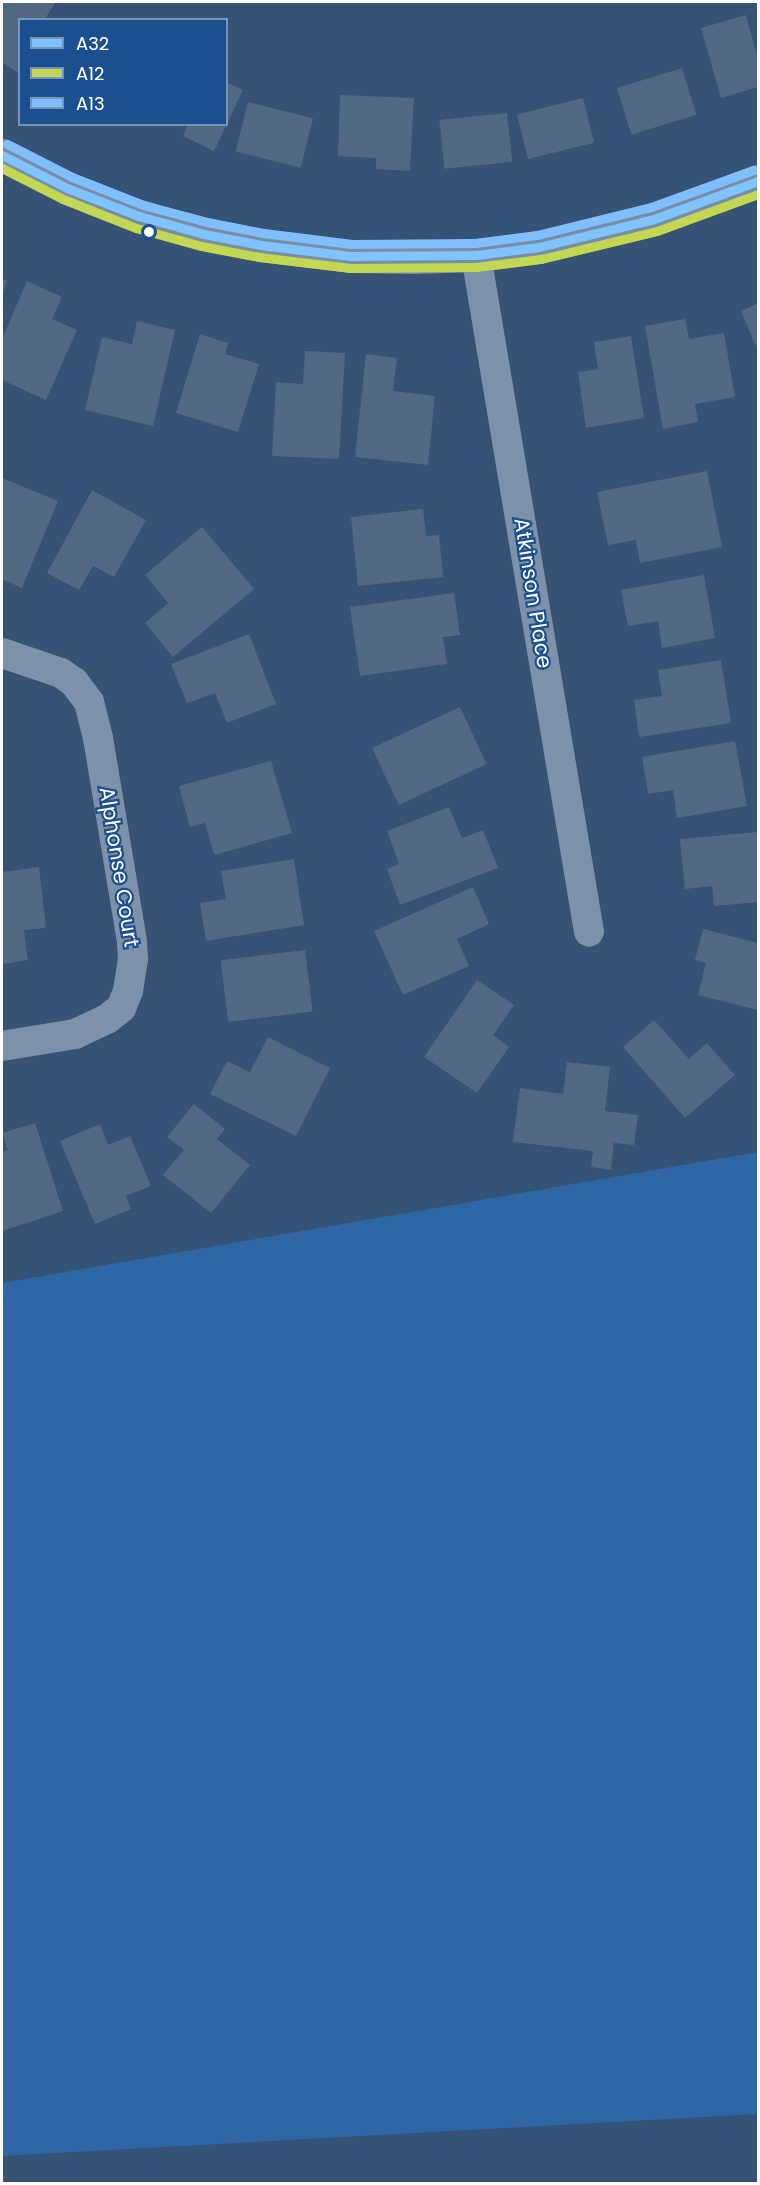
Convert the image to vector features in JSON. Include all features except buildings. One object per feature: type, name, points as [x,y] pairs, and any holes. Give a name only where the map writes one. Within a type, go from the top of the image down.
[{"type":"street","points":[[2,155],[67,188],[139,216],[204,234],[261,245],[350,256],[414,258],[476,255],[539,247],[654,219],[759,181]]},
{"type":"street","name":"Atkinson Place","points":[[476,255],[589,932]]},
{"type":"street","name":"Alphonse Court","points":[[2,653],[61,673],[74,682],[89,702],[104,772],[133,959],[121,1008],[107,1019],[75,1034],[2,1046]]},
{"type":"shaded area","points":[[758,1152],[758,2114],[2,2156],[2,1283]]},
{"type":"transit line","name":"A13","points":[[7,144],[72,177],[143,205],[207,222],[263,233],[351,244],[475,243],[537,235],[651,207],[754,170]]},
{"type":"transit line","name":"A32","points":[[2,155],[67,188],[139,216],[204,234],[261,245],[350,256],[476,255],[539,247],[654,219],[758,181]]},
{"type":"transit line","name":"A12","points":[[2,168],[63,199],[136,228],[201,246],[259,257],[350,268],[476,267],[541,259],[657,231],[758,194]]}]
